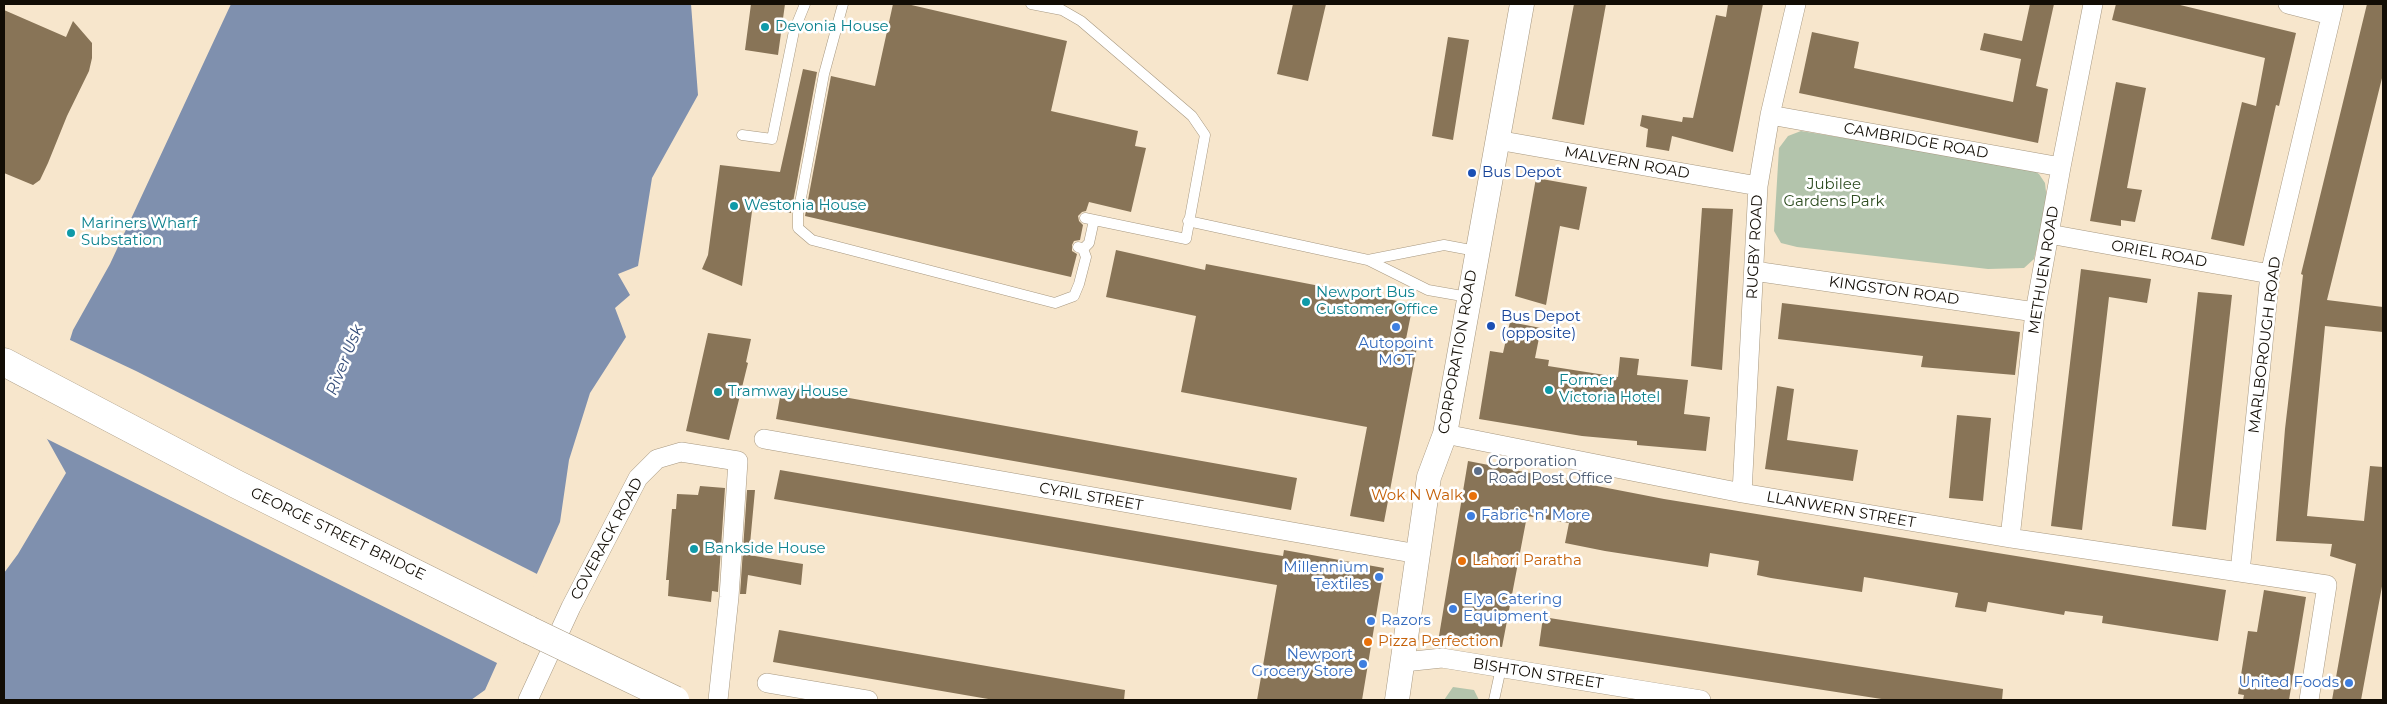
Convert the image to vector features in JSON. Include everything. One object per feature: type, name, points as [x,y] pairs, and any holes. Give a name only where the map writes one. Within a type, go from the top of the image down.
[{"type":"main road","name":"GEORGE STREET BRIDGE","points":[[4,362],[245,488],[675,700]]},
{"type":"street","name":"RUGBY ROAD","points":[[1742,493],[1758,186],[1770,115],[1796,4]]},
{"type":"street","name":"METHUEN ROAD","points":[[2010,538],[2035,312],[2093,4]]},
{"type":"street","points":[[2288,4],[2332,9]]},
{"type":"street","name":"CORPORATION ROAD","points":[[1397,700],[1404,662],[1429,477],[1445,434],[1519,5]]},
{"type":"street","name":"MARLBOROUGH ROAD","points":[[2240,572],[2270,274],[2332,9]]},
{"type":"street","name":"CAMBRIDGE ROAD","points":[[1770,115],[2061,167]]},
{"type":"street","name":"MALVERN ROAD","points":[[1497,140],[1758,186]]},
{"type":"street","name":"ORIEL ROAD","points":[[2049,234],[2270,274]]},
{"type":"street","name":"KINGSTON ROAD","points":[[1754,271],[2035,312]]},
{"type":"street","name":"LLANWERN STREET","points":[[1445,434],[1742,493],[2010,538],[2327,584],[2308,700]]},
{"type":"street","name":"CYRIL STREET","points":[[764,439],[1418,554]]},
{"type":"street","name":"COVERACK ROAD","points":[[528,700],[571,607],[638,478],[657,459],[681,452],[738,461],[729,597],[718,700]]},
{"type":"street","name":"BISHTON STREET","points":[[1404,662],[1442,658],[1701,700]]},
{"type":"street","points":[[767,683],[828,697],[868,700]]},
{"type":"lane","points":[[742,135],[772,139],[794,31],[805,4]]},
{"type":"lane","points":[[843,4],[824,74],[798,214],[798,228],[812,240],[1055,303],[1074,296],[1086,256],[1081,248],[1088,244],[1090,219],[1186,239],[1205,135],[1192,116],[1081,21],[1062,10],[1031,4]]},
{"type":"lane","points":[[1188,220],[1368,260],[1428,290],[1468,297]]},
{"type":"lane","points":[[1368,260],[1444,245],[1476,251]]},
{"type":"lane","points":[[1494,700],[1501,668]]},
{"type":"green space","name":"Jubilee Gardens Park","points":[[1801,131],[2030,168],[2039,174],[2045,183],[2047,201],[2034,259],[2024,268],[1988,269],[1797,247],[1781,243],[1774,231],[1779,148],[1788,136]]},
{"type":"green space","points":[[1453,687],[1474,690],[1479,700],[1444,700]]},
{"type":"water","name":"River Usk","points":[[231,4],[691,4],[698,95],[652,178],[638,266],[618,274],[630,295],[615,308],[626,337],[590,393],[569,460],[560,522],[485,690],[471,700],[4,700],[4,573],[18,554],[66,473],[42,430],[73,330],[110,264]]},
{"type":"pier","points":[[68,339],[136,371],[539,575],[499,664],[43,437],[39,430]]},
{"type":"building","name":"Devonia House","points":[[751,4],[785,4],[778,55],[745,50]]},
{"type":"building","points":[[893,4],[907,4],[1067,41],[1051,111],[1138,131],[1135,146],[1146,148],[1131,212],[1089,202],[1086,211],[1078,216],[1079,221],[1083,225],[1080,240],[1074,241],[1072,245],[1072,251],[1077,254],[1071,277],[805,216],[831,76],[875,86]]},
{"type":"building","points":[[1293,4],[1326,4],[1308,81],[1277,74]]},
{"type":"building","points":[[1574,4],[1606,4],[1584,125],[1552,119]]},
{"type":"building","points":[[1728,4],[1763,4],[1733,152],[1672,136],[1669,151],[1646,147],[1648,129],[1640,126],[1642,115],[1682,122],[1683,117],[1693,118],[1716,15],[1726,17]]},
{"type":"building","points":[[2030,4],[2054,4],[2036,86],[2048,89],[2038,143],[1799,93],[1812,32],[1859,42],[1854,68],[2013,102],[2021,59],[1980,50],[1984,33],[2022,41]]},
{"type":"building","points":[[2116,4],[2176,4],[2296,33],[2279,106],[2276,105],[2244,246],[2211,239],[2242,102],[2256,106],[2265,58],[2112,20]]},
{"type":"building","points":[[2367,4],[2383,4],[2383,74],[2327,300],[2383,307],[2383,332],[2325,326],[2307,516],[2364,521],[2370,466],[2383,467],[2383,581],[2361,700],[2332,700],[2356,564],[2330,556],[2332,544],[2276,541],[2285,429],[2303,275],[2301,274]]},
{"type":"building","points":[[4,10],[66,37],[73,21],[92,43],[92,58],[89,71],[67,116],[40,180],[33,185],[4,173]]},
{"type":"building","points":[[1448,37],[1469,40],[1453,140],[1432,136]]},
{"type":"building","points":[[803,69],[817,72],[791,213],[753,204],[742,286],[702,269],[708,255],[720,165],[780,172]]},
{"type":"building","points":[[2116,82],[2146,88],[2127,188],[2142,190],[2135,222],[2121,220],[2121,226],[2090,221]]},
{"type":"building","points":[[1536,178],[1587,187],[1579,230],[1560,226],[1546,305],[1515,296]]},
{"type":"building","points":[[1702,208],[1733,209],[1722,370],[1691,366]]},
{"type":"building","points":[[1116,250],[1205,270],[1206,264],[1413,304],[1406,339],[1418,342],[1384,522],[1350,516],[1367,427],[1181,392],[1196,316],[1106,297]]},
{"type":"building","points":[[2081,269],[2151,279],[2147,303],[2109,297],[2082,530],[2051,526]]},
{"type":"building","points":[[2198,292],[2232,295],[2206,530],[2172,526]]},
{"type":"building","points":[[1782,303],[2020,332],[2015,375],[1921,367],[1923,356],[1778,339]]},
{"type":"building","points":[[1510,322],[1541,328],[1535,358],[1549,360],[1548,366],[1618,377],[1620,357],[1639,359],[1637,375],[1688,380],[1684,414],[1710,417],[1706,451],[1637,445],[1637,441],[1582,436],[1479,419],[1490,351],[1503,353]]},
{"type":"building","name":"Tramway House","points":[[708,333],[751,339],[746,362],[748,363],[729,440],[686,431]]},
{"type":"building","points":[[782,386],[1297,478],[1291,510],[776,419]]},
{"type":"building","points":[[1777,386],[1794,389],[1787,440],[1858,450],[1853,481],[1765,469]]},
{"type":"building","points":[[1957,415],[1991,418],[1983,501],[1949,498]]},
{"type":"building","points":[[1468,461],[1664,499],[2226,590],[2218,641],[2102,623],[2103,616],[2065,611],[2064,615],[1988,602],[1986,612],[1955,607],[1958,593],[1864,577],[1862,592],[1771,578],[1757,575],[1759,561],[1710,553],[1708,567],[1605,551],[1565,543],[1569,523],[1527,516],[1502,647],[1439,636]]},
{"type":"building","points":[[780,470],[1258,552],[1283,556],[1284,550],[1384,568],[1362,700],[1257,700],[1277,585],[774,499]]},
{"type":"building","name":"Bankside House","points":[[700,486],[725,488],[718,592],[712,591],[711,602],[668,596],[669,580],[666,580],[672,509],[676,509],[677,494],[698,495]]},
{"type":"building","points":[[747,490],[755,490],[749,555],[803,564],[801,585],[748,575],[746,594],[740,594]]},
{"type":"building","points":[[2264,590],[2306,597],[2289,700],[2243,700],[2244,695],[2238,694],[2248,631],[2257,632]]},
{"type":"building","points":[[1543,617],[2003,689],[2002,700],[1888,700],[1539,646]]},
{"type":"building","points":[[779,630],[1125,690],[1124,700],[994,700],[773,662]]},
{"type":"place","name":"Devonia House","points":[[765,27]]},
{"type":"place","name":"Bus Depot","points":[[1472,173]]},
{"type":"place","name":"Westonia House","points":[[734,206]]},
{"type":"place","name":"Mariners Wharf Substation","points":[[71,233]]},
{"type":"place","name":"Newport Bus Customer Office","points":[[1306,302]]},
{"type":"place","name":"Bus Depot (opposite)","points":[[1491,326]]},
{"type":"place","name":"Autopoint MOT","points":[[1396,327]]},
{"type":"place","name":"Former Victoria Hotel","points":[[1549,390]]},
{"type":"place","name":"Tramway House","points":[[718,392]]},
{"type":"place","name":"Corporation Road Post Office","points":[[1478,471]]},
{"type":"place","name":"Wok N Walk","points":[[1473,496]]},
{"type":"place","name":"Fabric 'n' More","points":[[1471,516]]},
{"type":"place","name":"Bankside House","points":[[694,549]]},
{"type":"place","name":"Lahori Paratha","points":[[1462,561]]},
{"type":"place","name":"Millennium Textiles","points":[[1379,577]]},
{"type":"place","name":"Elya Catering Equipment","points":[[1453,609]]},
{"type":"place","name":"Razors","points":[[1371,621]]},
{"type":"place","name":"Pizza Perfection","points":[[1368,642]]},
{"type":"place","name":"Newport Grocery Store","points":[[1363,664]]},
{"type":"place","name":"United Foods","points":[[2349,683]]}]
